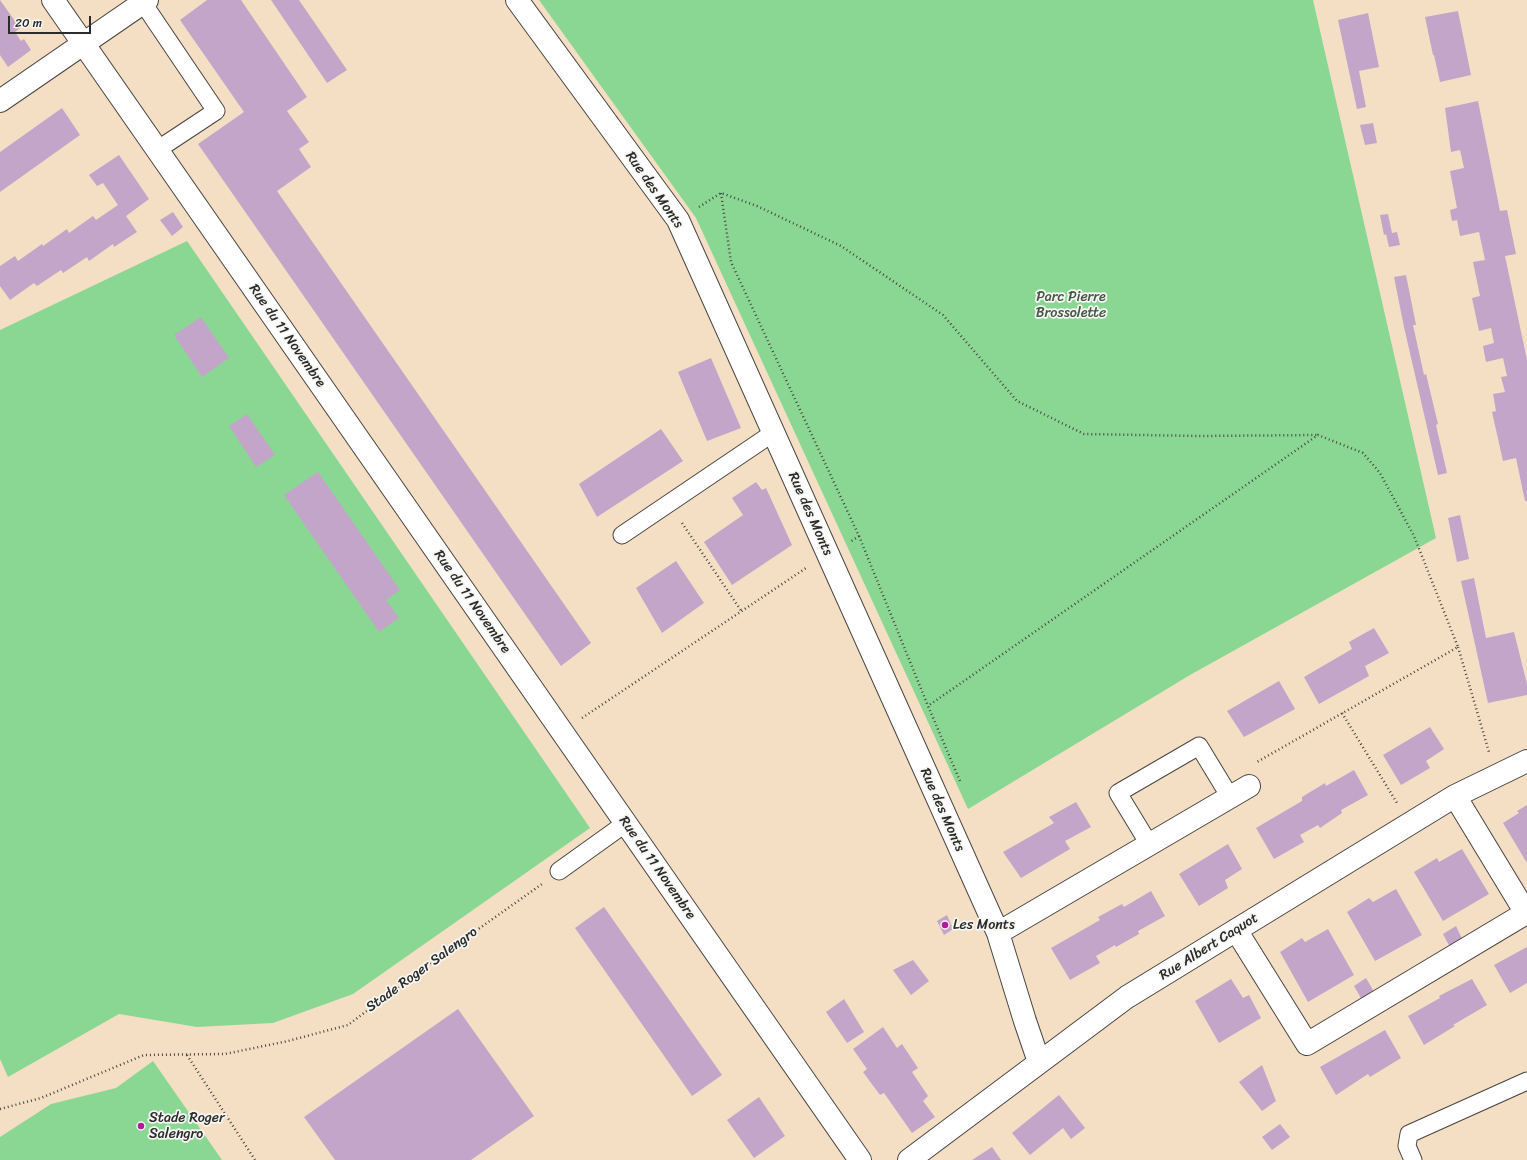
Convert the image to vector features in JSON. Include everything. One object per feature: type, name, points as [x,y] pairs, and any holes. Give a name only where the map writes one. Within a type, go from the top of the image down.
[{"type":"street","name":"Rue du 11 Novembre","points":[[53,0],[860,1160]]},
{"type":"street","name":"Rue des Monts","points":[[517,0],[678,220],[998,933],[1024,1021],[1039,1062]]},
{"type":"street","points":[[0,101],[145,1]]},
{"type":"street","name":"Rue Albert Caquot","points":[[909,1160],[1127,997],[1409,823],[1455,796],[1527,761]]},
{"type":"street","points":[[998,933],[1248,786]]},
{"type":"street","points":[[1236,930],[1307,1044],[1526,913],[1455,796]]},
{"type":"lane","points":[[145,1],[216,111],[157,150]]},
{"type":"lane","points":[[622,535],[773,433]]},
{"type":"lane","points":[[1149,844],[1118,793],[1199,746],[1230,797]]},
{"type":"lane","points":[[566,866],[626,823]]},
{"type":"lane","points":[[1413,1160],[1407,1146],[1409,1134],[1527,1081]]},
{"type":"path","points":[[678,220],[721,193]]},
{"type":"path","points":[[721,193],[757,206],[841,246],[943,315],[1017,401],[1084,434],[1199,436],[1318,435],[1363,453],[1380,473],[1414,536],[1458,647],[1496,775]]},
{"type":"path","points":[[721,193],[731,262],[859,536],[962,786]]},
{"type":"path","points":[[928,706],[1318,435]]},
{"type":"path","points":[[669,504],[742,612]]},
{"type":"path","points":[[562,731],[828,554],[859,536]]},
{"type":"path","points":[[1415,670],[1458,647]]},
{"type":"path","points":[[1342,713],[1409,823]]},
{"type":"path","name":"Stade Roger Salengro","points":[[0,1109],[41,1098],[144,1055],[224,1054],[288,1041],[348,1025],[436,959],[566,866]]},
{"type":"path","points":[[186,1054],[255,1160]]},
{"type":"green space","name":"Parc Pierre Brossolette","points":[[539,0],[1313,0],[1436,538],[1190,675],[968,809],[696,218]]},
{"type":"green space","points":[[187,241],[590,828],[353,994],[273,1023],[197,1027],[119,1014],[8,1077],[0,1059],[0,330]]},
{"type":"green space","points":[[153,1061],[222,1160],[0,1160],[0,1137],[51,1104],[116,1088]]},
{"type":"building","points":[[0,0],[20,28],[15,32],[21,41],[24,39],[31,50],[8,67],[0,55]]},
{"type":"building","points":[[207,0],[241,0],[307,97],[287,111],[309,142],[299,149],[311,167],[277,191],[591,643],[561,666],[198,144],[244,112],[180,20]]},
{"type":"building","points":[[271,0],[299,0],[347,70],[327,83]]},
{"type":"building","points":[[1458,11],[1471,75],[1440,82],[1425,17]]},
{"type":"building","points":[[1368,13],[1379,67],[1359,71],[1366,107],[1357,109],[1338,20]]},
{"type":"building","points":[[1478,101],[1500,211],[1507,210],[1516,254],[1505,256],[1527,360],[1527,501],[1525,501],[1516,458],[1503,461],[1492,412],[1496,411],[1493,394],[1505,392],[1501,377],[1507,376],[1503,358],[1486,362],[1483,346],[1494,343],[1491,328],[1479,331],[1472,298],[1480,296],[1473,262],[1485,260],[1479,232],[1460,236],[1457,220],[1452,221],[1450,210],[1457,208],[1450,171],[1464,168],[1460,150],[1451,152],[1445,108]]},
{"type":"building","points":[[62,108],[80,135],[0,192],[0,152]]},
{"type":"building","points":[[1373,123],[1377,143],[1365,145],[1360,125]]},
{"type":"building","points":[[119,155],[149,199],[126,216],[137,232],[114,247],[113,244],[89,261],[87,257],[63,273],[61,270],[37,286],[34,283],[10,300],[0,286],[0,266],[15,256],[18,261],[67,229],[69,233],[93,216],[96,220],[118,205],[103,183],[97,186],[89,175]]},
{"type":"building","points":[[173,212],[183,227],[172,236],[160,220]]},
{"type":"building","points":[[1388,214],[1392,233],[1397,232],[1400,245],[1389,247],[1386,234],[1384,235],[1380,215]]},
{"type":"building","points":[[1406,275],[1416,325],[1413,325],[1424,375],[1426,374],[1438,424],[1436,425],[1447,473],[1438,475],[1394,277]]},
{"type":"building","points":[[201,317],[229,358],[202,377],[174,335]]},
{"type":"building","points":[[711,358],[741,428],[707,441],[678,372]]},
{"type":"building","points":[[247,414],[275,455],[256,467],[229,426]]},
{"type":"building","points":[[661,429],[683,461],[597,517],[579,484]]},
{"type":"building","points":[[318,472],[400,590],[386,600],[399,618],[379,632],[284,495]]},
{"type":"building","points":[[756,482],[762,490],[766,488],[792,545],[732,585],[704,542],[743,515],[732,498]]},
{"type":"building","points":[[1460,515],[1469,559],[1457,562],[1448,518]]},
{"type":"building","points":[[676,561],[704,603],[662,633],[636,588]]},
{"type":"building","points":[[1474,578],[1486,638],[1514,632],[1527,684],[1527,695],[1488,703],[1461,581]]},
{"type":"building","points":[[1374,628],[1389,653],[1365,666],[1369,676],[1319,704],[1304,677],[1352,649],[1349,642]]},
{"type":"building","points":[[1279,681],[1295,709],[1244,737],[1227,711]]},
{"type":"building","points":[[1430,727],[1444,749],[1426,761],[1430,768],[1401,785],[1383,755]]},
{"type":"building","points":[[1354,770],[1368,795],[1341,810],[1342,813],[1320,828],[1318,825],[1300,835],[1304,842],[1274,859],[1256,828],[1302,801],[1302,797],[1325,783],[1326,786]]},
{"type":"building","points":[[1076,802],[1091,827],[1065,841],[1070,849],[1021,878],[1003,852],[1054,823],[1049,817]]},
{"type":"building","points":[[1527,805],[1527,863],[1503,823],[1519,813],[1517,811]]},
{"type":"building","points":[[1228,844],[1242,869],[1225,880],[1228,888],[1199,906],[1179,874]]},
{"type":"building","points":[[1462,849],[1489,894],[1443,921],[1414,872],[1437,858],[1439,862]]},
{"type":"building","points":[[1396,889],[1422,935],[1375,961],[1347,912],[1369,898],[1373,902]]},
{"type":"building","points":[[1151,891],[1165,916],[1138,931],[1139,934],[1096,956],[1100,963],[1070,980],[1051,948],[1100,920],[1098,917],[1122,904],[1124,907]]},
{"type":"building","points":[[604,907],[722,1075],[692,1096],[575,928]]},
{"type":"building","name":"Les Monts","points":[[947,915],[953,929],[944,935],[937,921]]},
{"type":"building","points":[[1456,926],[1465,945],[1453,953],[1443,934]]},
{"type":"building","points":[[1328,929],[1354,975],[1308,1002],[1280,952],[1302,938],[1305,942]]},
{"type":"building","points":[[1527,947],[1527,983],[1510,993],[1494,965]]},
{"type":"building","points":[[913,960],[929,981],[911,995],[893,970]]},
{"type":"building","points":[[1366,978],[1377,997],[1365,1005],[1354,986]]},
{"type":"building","points":[[1231,979],[1243,998],[1249,995],[1261,1018],[1219,1043],[1195,1001]]},
{"type":"building","points":[[1472,979],[1487,1005],[1453,1025],[1455,1026],[1424,1045],[1408,1016],[1440,998],[1439,996]]},
{"type":"building","points":[[844,999],[864,1032],[847,1043],[826,1012]]},
{"type":"building","points":[[458,1009],[534,1116],[471,1160],[335,1160],[304,1117]]},
{"type":"building","points":[[883,1027],[897,1048],[902,1044],[918,1068],[912,1072],[928,1096],[923,1101],[935,1117],[912,1133],[884,1093],[880,1095],[863,1072],[867,1069],[853,1049]]},
{"type":"building","points":[[1385,1030],[1401,1058],[1370,1077],[1368,1074],[1336,1095],[1320,1067]]},
{"type":"building","points":[[1262,1065],[1276,1101],[1262,1111],[1239,1082]]},
{"type":"building","points":[[1059,1095],[1085,1128],[1071,1139],[1063,1128],[1030,1155],[1012,1133]]},
{"type":"building","points":[[759,1097],[785,1136],[754,1158],[727,1120]]},
{"type":"building","points":[[1280,1124],[1290,1137],[1272,1150],[1262,1137]]},
{"type":"building","points":[[992,1147],[1001,1160],[972,1160]]},
{"type":"place","name":"Les Monts","points":[[945,925]]},
{"type":"place","name":"Stade Roger Salengro","points":[[141,1126]]}]
